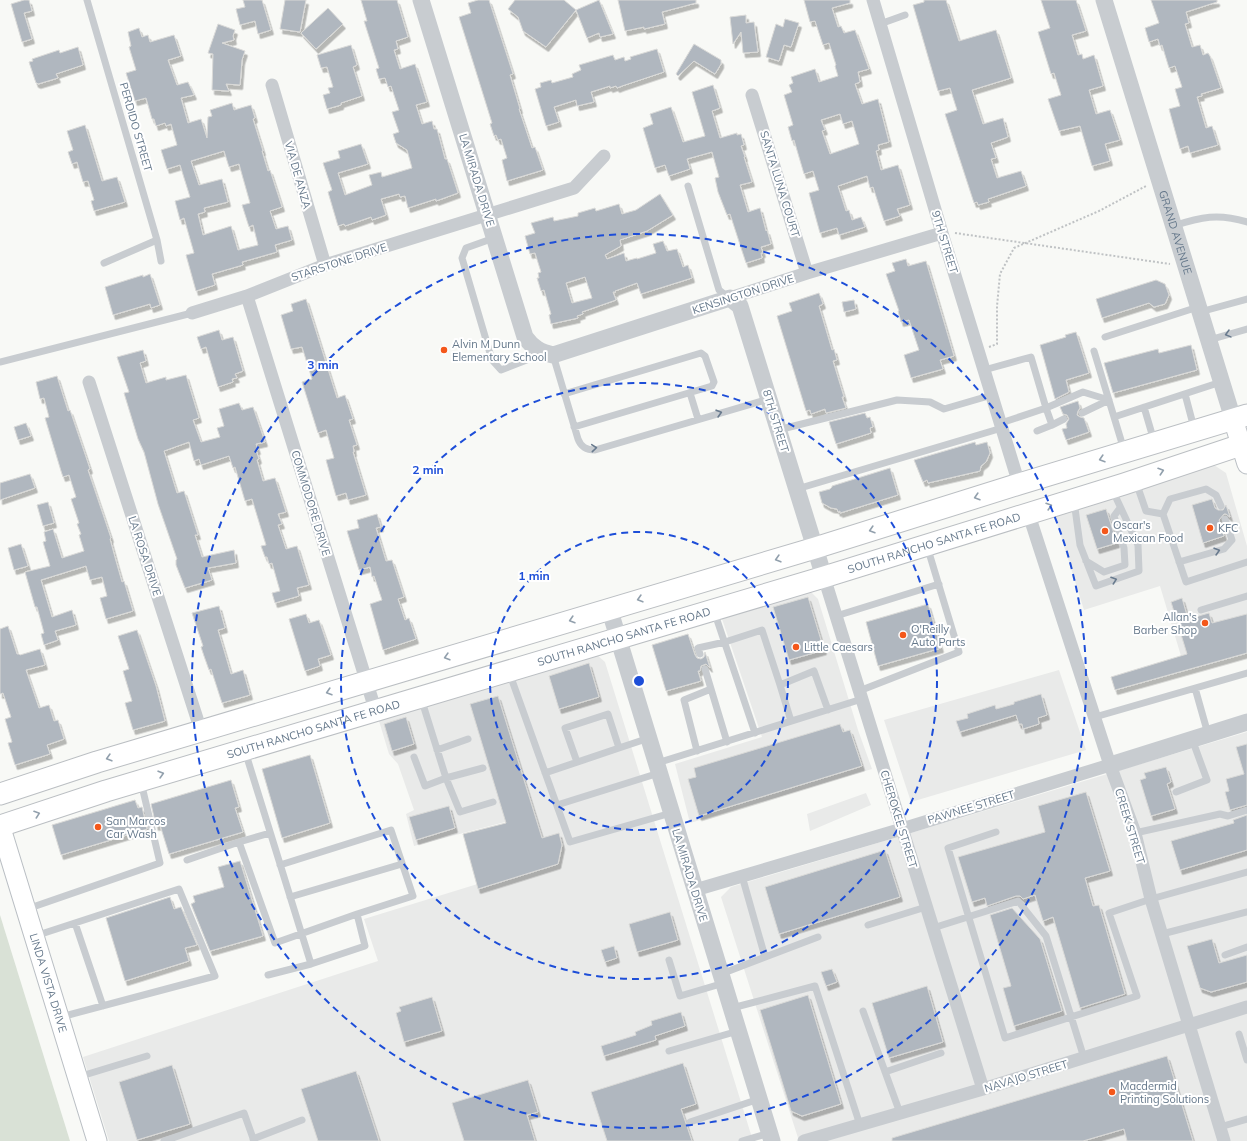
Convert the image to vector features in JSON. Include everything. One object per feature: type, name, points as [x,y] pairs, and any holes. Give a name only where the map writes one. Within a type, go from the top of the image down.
[{"type":"main road","points":[[0,794],[97,762],[367,680],[815,548],[1240,417]]},
{"type":"main road","name":"GRAND AVENUE","points":[[1240,417],[1245,451]]},
{"type":"main road","name":"SOUTH RANCHO SANTA FE ROAD","points":[[0,826],[140,780],[824,576],[1028,512],[1136,480],[1245,451]]},
{"type":"main road","name":"LINDA VISTA DRIVE","points":[[0,826],[97,1141]]},
{"type":"street","name":"LA MIRADA DRIVE","points":[[421,0],[525,337],[531,346],[548,354]]},
{"type":"street","name":"9TH STREET","points":[[873,0],[942,233],[1019,484]]},
{"type":"street","name":"GRAND AVENUE","points":[[1104,0],[1221,382],[1240,417]]},
{"type":"street","name":"VIA DE ANZA","points":[[272,85],[325,265]]},
{"type":"street","name":"SANTA LUNA COURT","points":[[752,95],[808,273]]},
{"type":"street","name":"STARSTONE DRIVE","points":[[192,313],[247,296],[325,265],[574,188],[604,156]]},
{"type":"street","name":"KENSINGTON DRIVE","points":[[548,354],[942,233]]},
{"type":"street","name":"COMMODORE DRIVE","points":[[247,296],[375,709]]},
{"type":"street","name":"8TH STREET","points":[[730,298],[740,306],[815,548]]},
{"type":"street","name":"LA ROSA DRIVE","points":[[89,382],[201,731]]},
{"type":"street","name":"CREEK STREET","points":[[1028,512],[1110,765],[1135,833],[1151,899],[1224,1141]]},
{"type":"street","name":"CHEROKEE STREET","points":[[815,548],[983,1089]]},
{"type":"street","name":"LA MIRADA DRIVE","points":[[609,608],[771,1137]]},
{"type":"street","name":"PAWNEE STREET","points":[[695,890],[902,829],[1247,722]]},
{"type":"street","name":"NAVAJO STREET","points":[[804,1141],[983,1089],[1247,1007]]},
{"type":"lane","name":"PERDIDO STREET","points":[[87,0],[157,240],[161,262]]},
{"type":"lane","points":[[880,24],[905,15]]},
{"type":"lane","points":[[688,186],[719,290],[730,298]]},
{"type":"lane","points":[[1173,226],[1199,218],[1230,217],[1247,222]]},
{"type":"lane","points":[[495,237],[466,248],[462,258],[492,360],[501,370],[548,354],[564,394],[580,444],[589,450],[594,450],[769,398]]},
{"type":"lane","points":[[104,263],[157,240]]},
{"type":"lane","points":[[1105,337],[1199,310],[1247,299]]},
{"type":"lane","points":[[0,362],[192,313]]},
{"type":"lane","points":[[1208,340],[1247,329]]},
{"type":"lane","points":[[1094,351],[1124,452]]},
{"type":"lane","points":[[564,394],[701,353],[705,356],[712,375],[714,384],[712,386],[574,427]]},
{"type":"lane","points":[[984,370],[1031,357],[1052,425]]},
{"type":"lane","points":[[1114,417],[1221,382]]},
{"type":"lane","points":[[797,489],[1001,426],[1083,392],[1109,400]]},
{"type":"lane","points":[[690,393],[698,419]]},
{"type":"lane","points":[[1185,394],[1195,431]]},
{"type":"lane","points":[[778,430],[897,400],[930,402],[944,409],[992,395]]},
{"type":"lane","points":[[1082,413],[1109,400]]},
{"type":"lane","points":[[1144,407],[1154,443]]},
{"type":"lane","points":[[1037,431],[1064,419]]},
{"type":"lane","points":[[1136,480],[1146,511],[1163,514]]},
{"type":"lane","points":[[1074,499],[1080,546],[1096,586],[1139,571],[1138,545],[1111,488]]},
{"type":"lane","points":[[1220,506],[1216,494],[1206,489],[1170,499],[1163,514],[1186,582],[1247,562]]},
{"type":"lane","points":[[1086,561],[1104,572],[1125,565],[1124,548],[1114,516],[1120,508]]},
{"type":"lane","points":[[1179,562],[1224,549],[1232,540],[1225,519]]},
{"type":"lane","points":[[556,805],[658,768],[697,751],[828,710],[959,652],[927,544]]},
{"type":"lane","points":[[836,616],[939,584]]},
{"type":"lane","points":[[1201,610],[1247,596]]},
{"type":"lane","points":[[714,609],[755,733]]},
{"type":"lane","points":[[700,654],[698,648],[725,642],[762,630],[791,721]]},
{"type":"lane","points":[[705,669],[727,742]]},
{"type":"lane","points":[[508,670],[570,842],[672,813]]},
{"type":"lane","points":[[780,685],[814,671],[828,710]]},
{"type":"lane","points":[[1095,717],[1247,673]]},
{"type":"lane","points":[[1195,688],[1208,734]]},
{"type":"lane","points":[[697,751],[684,700],[711,689]]},
{"type":"lane","points":[[420,696],[446,778],[460,812],[492,802]]},
{"type":"lane","points":[[577,762],[565,728],[579,723],[608,714],[620,748]]},
{"type":"lane","points":[[545,773],[649,738]]},
{"type":"lane","points":[[1176,792],[1207,780],[1192,739]]},
{"type":"lane","points":[[437,750],[468,740]]},
{"type":"lane","points":[[245,749],[311,964]]},
{"type":"lane","points":[[414,757],[425,786],[446,778],[483,768]]},
{"type":"lane","points":[[26,910],[160,863],[140,780]]},
{"type":"lane","points":[[1135,833],[1220,814],[1228,816],[1247,810]]},
{"type":"lane","points":[[240,842],[275,943],[413,896],[391,830],[280,865]]},
{"type":"lane","points":[[996,832],[948,848],[1005,1038],[1137,996],[1109,914],[1151,899],[1247,872]]},
{"type":"lane","points":[[187,860],[270,833]]},
{"type":"lane","points":[[290,897],[402,864]]},
{"type":"lane","points":[[742,876],[765,957]]},
{"type":"lane","points":[[34,936],[179,889],[215,976],[60,1018]]},
{"type":"lane","points":[[933,928],[1018,901],[1046,936],[1084,1058]]},
{"type":"lane","points":[[868,925],[926,907]]},
{"type":"lane","points":[[1162,934],[1247,912]]},
{"type":"lane","points":[[268,975],[311,964],[365,946],[357,914]]},
{"type":"lane","points":[[75,923],[103,1006]]},
{"type":"lane","points":[[668,960],[680,996],[722,979],[765,957],[818,937]]},
{"type":"lane","points":[[1225,955],[1247,947]]},
{"type":"lane","points":[[732,1008],[815,986],[860,1125]]},
{"type":"lane","points":[[863,1011],[900,1113]]},
{"type":"lane","points":[[669,1051],[738,1031]]},
{"type":"lane","points":[[1239,1034],[1247,1060]]},
{"type":"lane","points":[[885,1072],[941,1053]]},
{"type":"lane","points":[[78,1077],[147,1056]]},
{"type":"lane","points":[[690,1122],[760,1099]]},
{"type":"lane","points":[[164,1141],[244,1113],[254,1140],[302,1120]]},
{"type":"lane","points":[[1220,1127],[1247,1119]]},
{"type":"lane","points":[[742,1141],[771,1137]]},
{"type":"path","points":[[979,351],[997,344],[997,306],[1000,274],[1014,248],[1099,211],[1147,185]]},
{"type":"path","points":[[942,233],[961,234],[1171,265]]},
{"type":"shaded area","points":[[1214,465],[1226,473],[1247,546],[1247,636],[1181,656],[1160,586],[1084,610],[1054,514]]},
{"type":"shaded area","points":[[809,590],[818,599],[858,730],[872,769],[690,823],[675,764],[762,737],[720,613]]},
{"type":"shaded area","points":[[590,653],[596,654],[605,662],[753,1141],[109,1141],[83,1057],[378,961],[364,919],[520,871],[505,822],[414,846],[406,814],[414,810],[398,764],[389,754],[379,721]]},
{"type":"shaded area","points":[[1059,670],[1086,750],[911,802],[884,720]]},
{"type":"shaded area","points":[[1247,732],[1247,1141],[799,1141],[721,897],[731,887]]},
{"type":"shaded area","points":[[866,793],[871,805],[810,831],[807,814]]},
{"type":"shaded area","points":[[0,915],[70,1141],[0,1141]]},
{"type":"building","points":[[29,0],[32,11],[24,13],[32,39],[22,42],[11,4]]},
{"type":"building","points":[[243,0],[262,0],[271,30],[258,34],[255,21],[240,25],[236,9],[245,7]]},
{"type":"building","points":[[285,0],[306,0],[300,32],[280,29]]},
{"type":"building","points":[[361,0],[397,0],[408,37],[396,41],[398,49],[394,50],[400,69],[415,64],[427,102],[416,105],[422,124],[432,121],[434,129],[437,129],[445,159],[447,159],[458,193],[436,201],[436,199],[408,208],[405,196],[400,197],[399,194],[381,199],[386,215],[372,220],[371,217],[345,226],[344,224],[338,226],[328,192],[332,190],[323,163],[340,158],[338,151],[361,144],[368,164],[338,173],[345,195],[372,185],[369,175],[381,172],[382,177],[412,168],[407,150],[396,143],[393,134],[399,132],[392,112],[399,110],[391,86],[388,87],[385,78],[379,79],[376,69],[379,68],[364,21],[367,21]]},
{"type":"building","points":[[478,0],[489,0],[513,74],[510,75],[519,109],[532,148],[535,147],[543,170],[507,181],[502,160],[507,158],[501,139],[498,140],[496,135],[494,136],[490,124],[492,123],[459,17],[471,13],[468,3]]},
{"type":"building","points":[[515,0],[564,0],[576,10],[546,47],[523,31],[518,17],[508,9]]},
{"type":"building","points":[[599,0],[613,34],[600,37],[599,33],[587,38],[576,10]]},
{"type":"building","points":[[618,0],[696,0],[696,3],[662,12],[665,24],[644,29],[644,27],[625,31]]},
{"type":"building","points":[[804,0],[850,0],[850,3],[832,8],[838,27],[841,26],[844,33],[855,30],[869,69],[858,72],[860,82],[855,84],[862,104],[878,99],[889,142],[878,145],[879,150],[876,151],[881,170],[898,165],[910,205],[897,209],[900,216],[884,221],[873,187],[870,188],[867,176],[838,186],[846,211],[849,210],[852,220],[861,217],[865,227],[839,235],[837,228],[820,233],[809,193],[819,190],[813,171],[804,174],[794,140],[792,141],[788,127],[793,125],[784,95],[792,92],[789,85],[793,83],[791,77],[815,69],[819,82],[838,76],[829,43],[823,45],[815,21],[810,22]],"holes":[[[840,114],[843,124],[852,121],[859,144],[830,154],[822,131],[825,130],[821,120]]]},
{"type":"building","points":[[924,0],[946,0],[959,41],[996,30],[1011,78],[972,90],[983,124],[1003,118],[1008,137],[991,143],[996,158],[991,159],[997,178],[1021,171],[1026,186],[988,199],[989,202],[978,205],[977,202],[974,203],[945,114],[957,110],[950,88],[938,91],[913,5],[924,2]]},
{"type":"building","points":[[1041,0],[1076,0],[1086,31],[1072,35],[1078,55],[1082,54],[1083,59],[1094,55],[1103,86],[1089,90],[1096,114],[1110,110],[1120,140],[1105,144],[1110,161],[1092,166],[1080,126],[1059,131],[1048,99],[1061,95],[1054,73],[1051,74],[1038,32],[1050,28]]},
{"type":"building","points":[[1151,0],[1217,0],[1217,2],[1186,12],[1189,23],[1185,24],[1192,47],[1200,45],[1203,55],[1208,53],[1210,56],[1221,88],[1201,94],[1202,96],[1197,97],[1206,128],[1212,126],[1218,145],[1190,153],[1188,146],[1180,149],[1169,109],[1180,106],[1175,89],[1182,87],[1175,66],[1169,68],[1162,45],[1160,46],[1158,39],[1149,42],[1145,28],[1159,23]]},
{"type":"building","points":[[328,8],[343,24],[316,49],[301,33]]},
{"type":"building","points":[[746,15],[746,23],[754,22],[758,52],[743,53],[741,32],[733,44],[730,17]]},
{"type":"building","points":[[785,19],[799,23],[791,47],[784,45],[779,61],[766,57],[776,24],[783,27]]},
{"type":"building","points":[[218,24],[235,30],[233,36],[234,40],[222,43],[245,51],[242,60],[240,85],[226,84],[229,91],[212,90],[213,54],[208,53]]},
{"type":"building","points":[[139,28],[142,37],[148,35],[150,42],[174,35],[181,56],[168,60],[177,85],[188,82],[194,95],[181,98],[188,123],[201,119],[207,138],[208,117],[212,116],[210,110],[232,103],[234,110],[251,105],[255,118],[253,119],[268,171],[270,170],[282,207],[270,211],[276,229],[288,226],[292,240],[275,245],[277,252],[242,262],[243,265],[212,274],[215,285],[196,291],[186,255],[194,253],[184,218],[180,220],[175,201],[190,197],[180,165],[167,169],[161,150],[177,145],[171,124],[166,126],[165,123],[156,126],[154,119],[152,119],[146,98],[135,101],[126,73],[136,70],[129,47],[131,46],[128,32]],"holes":[[[224,151],[229,167],[239,164],[250,203],[242,205],[249,227],[253,225],[258,245],[238,250],[231,226],[203,235],[198,214],[205,212],[204,208],[228,202],[222,179],[199,185],[191,161]]]},
{"type":"building","points":[[694,44],[721,60],[721,64],[715,74],[694,61],[678,76],[676,74]]},
{"type":"building","points":[[351,45],[357,65],[353,67],[362,96],[327,109],[323,95],[330,93],[328,88],[333,87],[327,67],[321,68],[317,55]]},
{"type":"building","points":[[78,47],[83,65],[56,74],[58,78],[38,84],[36,83],[29,62],[33,61],[32,59],[59,50],[60,53]]},
{"type":"building","points":[[657,49],[664,72],[617,88],[616,86],[610,88],[610,86],[591,92],[594,102],[577,106],[576,100],[554,107],[559,122],[546,126],[535,89],[541,87],[540,83],[551,80],[552,83],[573,77],[572,74],[581,70],[579,65],[613,55],[615,60],[624,57],[625,61],[631,59],[630,57]]},
{"type":"building","points":[[713,85],[720,108],[712,111],[720,138],[737,133],[737,135],[741,134],[744,145],[741,146],[752,182],[740,185],[748,212],[760,208],[771,244],[761,247],[763,253],[761,253],[762,258],[746,263],[730,214],[727,215],[718,192],[715,178],[719,177],[712,152],[687,159],[690,169],[669,176],[665,165],[655,168],[643,128],[653,124],[650,114],[671,107],[683,142],[705,136],[692,92]]},
{"type":"building","points":[[85,125],[102,181],[117,177],[125,202],[94,211],[91,201],[94,200],[88,181],[83,182],[77,162],[72,164],[68,152],[73,150],[67,131]]},
{"type":"building","points":[[660,194],[673,215],[647,231],[620,240],[621,246],[605,255],[607,259],[624,253],[626,261],[656,253],[653,244],[663,241],[667,251],[677,249],[683,267],[688,265],[692,278],[641,294],[637,283],[613,292],[616,300],[582,312],[583,314],[577,316],[578,318],[551,324],[549,315],[551,314],[544,290],[541,291],[537,278],[539,278],[538,273],[541,272],[535,253],[530,254],[525,236],[535,233],[531,223],[553,217],[554,221],[578,216],[578,213],[595,208],[596,211],[619,204],[622,214],[636,210]],"holes":[[[585,277],[592,298],[572,303],[566,283]]]},
{"type":"building","points":[[906,259],[908,266],[926,261],[954,356],[940,360],[943,369],[911,378],[904,355],[919,350],[909,320],[901,322],[899,311],[886,274],[895,271],[892,263]]},
{"type":"building","points":[[150,274],[160,305],[151,308],[150,304],[113,315],[105,287]]},
{"type":"building","points":[[1156,280],[1165,284],[1169,295],[1165,304],[1154,307],[1149,303],[1102,318],[1096,299]]},
{"type":"building","points":[[819,293],[823,304],[819,306],[832,350],[834,349],[837,360],[833,361],[846,408],[826,413],[825,409],[811,414],[810,410],[806,411],[777,316],[792,311],[789,303]]},
{"type":"building","points":[[306,299],[337,398],[345,395],[353,419],[349,420],[357,445],[353,446],[353,452],[366,495],[348,500],[346,493],[336,496],[326,460],[334,458],[326,430],[318,433],[302,382],[312,379],[302,347],[291,349],[281,315],[293,311],[291,304]]},
{"type":"building","points":[[854,300],[856,309],[844,312],[842,302]]},
{"type":"building","points":[[219,330],[222,340],[233,337],[243,371],[235,374],[237,378],[232,379],[233,382],[218,387],[206,347],[201,349],[197,337]]},
{"type":"building","points":[[1076,332],[1089,373],[1066,380],[1069,392],[1055,399],[1040,345],[1066,337],[1065,335]]},
{"type":"building","points":[[1191,345],[1197,370],[1113,393],[1104,363],[1158,349],[1159,353]]},
{"type":"building","points":[[143,350],[146,361],[140,363],[146,383],[166,377],[166,380],[186,375],[199,418],[193,420],[201,442],[220,437],[217,428],[224,426],[219,409],[239,403],[242,410],[253,407],[265,442],[256,444],[259,459],[257,460],[263,481],[275,478],[286,512],[278,514],[282,524],[278,525],[286,549],[297,546],[309,585],[297,588],[299,596],[275,603],[272,593],[280,591],[272,563],[269,564],[261,546],[266,545],[252,499],[245,501],[235,467],[233,468],[229,456],[201,465],[199,459],[194,461],[189,442],[164,451],[177,493],[184,491],[198,535],[195,535],[202,557],[234,550],[236,563],[208,568],[212,580],[185,588],[176,565],[177,559],[158,504],[144,452],[138,439],[124,393],[129,392],[117,357]]},
{"type":"building","points":[[57,376],[68,411],[70,410],[90,469],[88,470],[111,538],[110,539],[122,582],[124,581],[133,611],[106,619],[100,598],[107,596],[102,577],[90,580],[86,566],[41,580],[52,617],[72,610],[76,625],[55,631],[58,640],[44,645],[41,634],[44,633],[25,572],[50,566],[43,542],[46,541],[44,532],[53,529],[62,558],[84,551],[79,535],[81,534],[77,524],[79,523],[71,499],[76,497],[69,475],[63,477],[45,418],[49,417],[44,398],[40,399],[36,382]]},
{"type":"building","points":[[1078,401],[1080,408],[1077,415],[1084,418],[1089,432],[1066,440],[1062,429],[1067,428],[1066,424],[1069,419],[1067,415],[1063,414],[1060,407]]},
{"type":"building","points":[[865,413],[867,418],[870,417],[873,427],[870,428],[871,433],[836,444],[829,422]]},
{"type":"building","points":[[26,423],[31,436],[18,440],[14,427]]},
{"type":"building","points":[[975,442],[976,445],[987,442],[990,453],[986,462],[981,466],[980,471],[928,483],[927,480],[923,482],[914,460]]},
{"type":"building","points":[[890,468],[898,495],[840,513],[837,509],[831,508],[822,503],[819,492],[830,489],[832,486]]},
{"type":"building","points":[[30,474],[35,488],[0,500],[0,483]]},
{"type":"building","name":"KFC","points":[[1212,499],[1215,508],[1218,510],[1223,510],[1226,505],[1230,517],[1224,514],[1219,520],[1224,536],[1203,543],[1192,505]]},
{"type":"building","points":[[48,502],[54,523],[43,526],[37,505]]},
{"type":"building","points":[[1106,509],[1117,543],[1097,549],[1086,515]]},
{"type":"building","points":[[377,514],[381,527],[376,528],[386,561],[392,560],[404,597],[398,599],[405,620],[409,618],[416,639],[383,650],[370,604],[382,600],[374,576],[372,577],[370,567],[359,570],[347,531],[359,528],[357,520]]},
{"type":"building","points":[[21,544],[28,566],[14,570],[8,548]]},
{"type":"building","points":[[808,597],[824,650],[789,660],[773,607]]},
{"type":"building","points":[[1182,598],[1188,619],[1209,613],[1212,623],[1247,614],[1247,653],[1115,690],[1111,677],[1187,654],[1171,602]]},
{"type":"building","name":"O'Reilly Auto Parts","points":[[928,604],[941,648],[878,666],[866,622]]},
{"type":"building","points":[[219,606],[225,628],[218,630],[231,674],[243,670],[250,695],[222,703],[211,669],[209,670],[201,647],[203,646],[192,613]]},
{"type":"building","points":[[306,614],[309,623],[319,620],[331,655],[318,659],[320,666],[305,671],[289,619]]},
{"type":"building","points":[[8,626],[17,654],[20,655],[40,649],[45,665],[26,670],[39,708],[49,705],[54,721],[58,720],[64,739],[47,745],[50,754],[15,765],[8,743],[12,742],[5,719],[11,717],[3,693],[0,694],[0,629]]},
{"type":"building","points":[[137,630],[156,686],[165,721],[133,730],[125,703],[132,701],[123,671],[129,669],[118,636]]},
{"type":"building","points":[[688,634],[695,655],[697,658],[701,659],[704,657],[705,652],[710,668],[706,664],[701,666],[700,671],[698,671],[701,681],[666,691],[652,645]]},
{"type":"building","points":[[589,663],[599,697],[559,709],[549,676]]},
{"type":"building","points":[[1041,694],[1047,715],[1038,718],[1039,724],[1023,729],[1022,724],[1019,724],[1016,715],[960,732],[956,721],[968,718],[967,714],[995,705],[996,709]]},
{"type":"building","points":[[498,696],[542,838],[559,833],[562,845],[558,864],[478,889],[463,834],[506,823],[470,704]]},
{"type":"building","points":[[406,717],[414,744],[392,751],[384,724]]},
{"type":"building","points":[[840,724],[843,732],[850,730],[862,766],[699,816],[688,779],[696,777],[694,768]]},
{"type":"building","points":[[1247,744],[1247,805],[1230,810],[1225,792],[1229,791],[1226,779],[1244,774],[1236,747]]},
{"type":"building","points":[[310,755],[330,823],[282,838],[262,769]]},
{"type":"building","points":[[1166,767],[1171,782],[1167,784],[1175,809],[1151,816],[1140,780],[1146,778],[1144,773]]},
{"type":"building","points":[[231,780],[239,807],[235,808],[243,832],[169,854],[160,825],[156,826],[151,804]]},
{"type":"building","points":[[1086,792],[1110,871],[1085,878],[1093,906],[1099,905],[1125,994],[1080,1008],[1053,917],[1043,921],[1035,895],[1023,899],[1020,896],[1016,896],[987,906],[985,898],[972,902],[958,857],[1045,832],[1038,806]]},
{"type":"building","name":"San Marcos Car Wash","points":[[135,800],[138,808],[142,807],[147,829],[61,855],[52,825]]},
{"type":"building","points":[[449,806],[455,828],[416,840],[409,817]]},
{"type":"building","points":[[1247,815],[1247,850],[1180,870],[1171,841],[1234,823],[1233,820]]},
{"type":"building","points":[[885,850],[900,897],[779,934],[765,887]]},
{"type":"building","points":[[240,861],[263,936],[210,951],[191,904],[195,902],[193,896],[224,887],[218,867]]},
{"type":"building","points":[[170,897],[174,909],[181,907],[197,945],[185,948],[189,961],[125,981],[106,918]]},
{"type":"building","points":[[1012,908],[1040,939],[1062,1011],[1014,1026],[1003,988],[1011,986],[990,915]]},
{"type":"building","points":[[670,912],[678,940],[637,952],[629,924]]},
{"type":"building","points":[[1212,939],[1219,963],[1247,955],[1247,982],[1211,992],[1200,988],[1187,946]]},
{"type":"building","points":[[614,946],[617,958],[605,962],[601,950]]},
{"type":"building","points":[[832,969],[837,982],[826,986],[821,972]]},
{"type":"building","points":[[927,986],[943,1042],[889,1058],[872,1003]]},
{"type":"building","points":[[808,995],[841,1104],[802,1116],[791,1111],[760,1010]]},
{"type":"building","points":[[432,997],[442,1031],[404,1042],[396,1013],[401,1011],[399,1007]]},
{"type":"building","points":[[681,1012],[685,1026],[655,1036],[656,1040],[604,1056],[601,1046],[636,1035],[635,1032],[652,1025],[651,1021]]},
{"type":"building","name":"Macdermid Printing Solutions","points":[[1167,1056],[1193,1141],[1127,1141],[1124,1129],[1083,1141],[892,1141],[892,1138]]},
{"type":"building","points":[[683,1063],[696,1104],[681,1109],[692,1141],[607,1141],[591,1092]]},
{"type":"building","points":[[172,1065],[190,1124],[137,1140],[119,1082]]},
{"type":"building","points":[[356,1071],[379,1141],[318,1141],[301,1089]]},
{"type":"building","points":[[528,1080],[538,1112],[527,1115],[535,1141],[464,1141],[452,1103]]},
{"type":"place","name":"Alvin M Dunn Elementary School","points":[[444,350]]},
{"type":"place","name":"KFC","points":[[1210,528]]},
{"type":"place","name":"Oscar's Mexican Food","points":[[1105,531]]},
{"type":"place","name":"Allan's Barber Shop","points":[[1205,623]]},
{"type":"place","name":"O'Reilly Auto Parts","points":[[903,635]]},
{"type":"place","name":"Little Caesars","points":[[796,647]]},
{"type":"place","name":"San Marcos Car Wash","points":[[98,827]]},
{"type":"place","name":"Macdermid Printing Solutions","points":[[1112,1092]]}]
